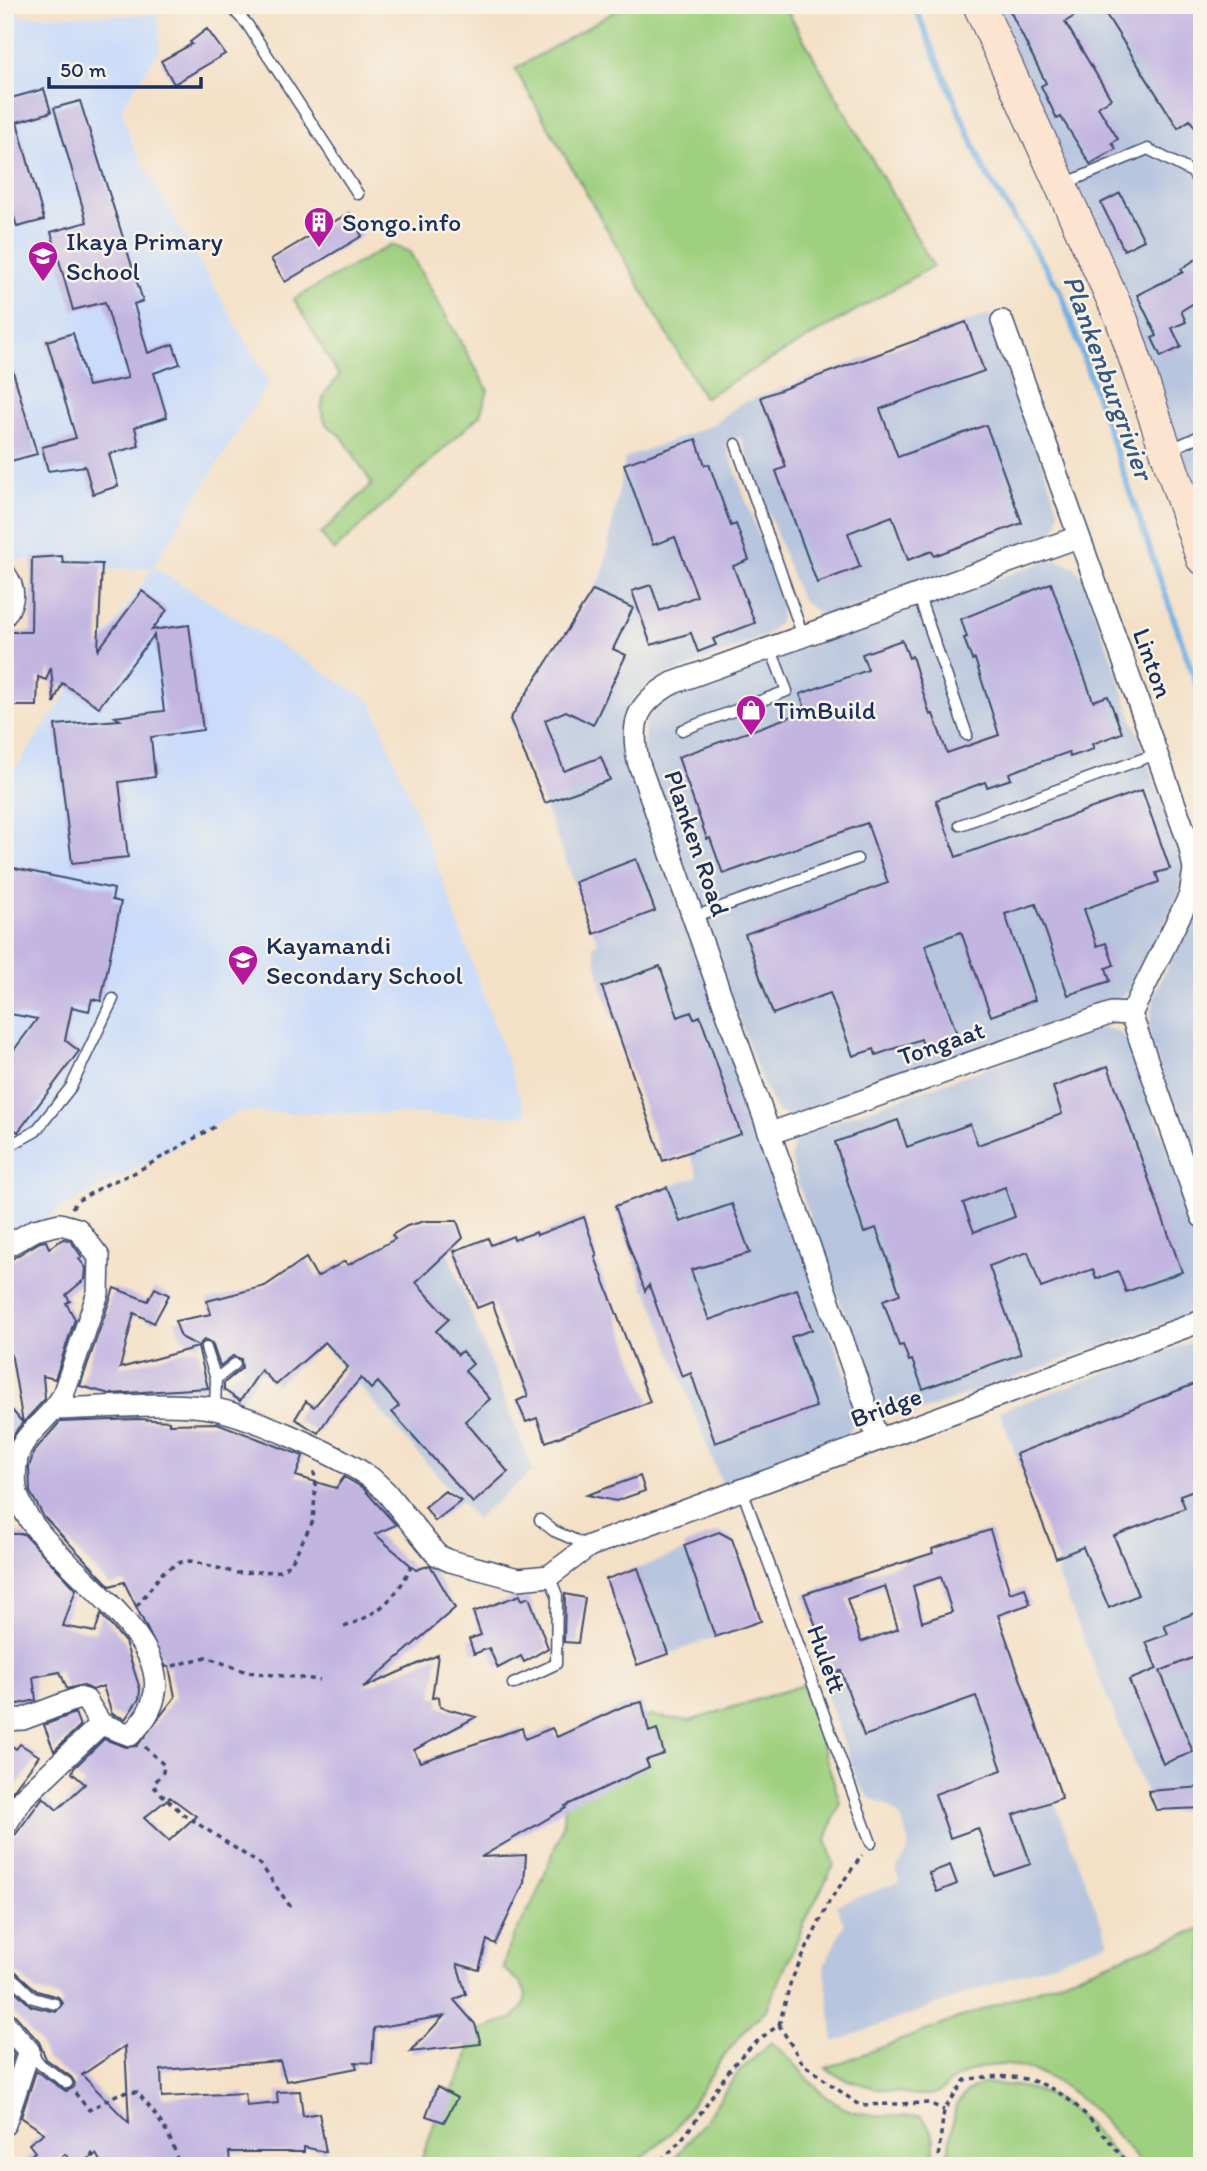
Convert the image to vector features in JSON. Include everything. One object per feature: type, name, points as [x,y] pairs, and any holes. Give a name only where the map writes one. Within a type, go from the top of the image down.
[{"type":"street","points":[[978,5],[1122,320],[1202,558]]},
{"type":"street","name":"Linton","points":[[1002,321],[1189,844],[1194,869],[1188,898],[1131,1014]]},
{"type":"street","name":"Planken Road","points":[[878,1440],[638,761],[633,736],[639,712],[652,695],[673,683],[1079,537]]},
{"type":"street","points":[[5,574],[14,601],[5,615]]},
{"type":"street","name":"Tongaat","points":[[771,1133],[1112,1013],[1131,1014]]},
{"type":"street","points":[[1131,1014],[1202,1217]]},
{"type":"street","points":[[5,1247],[35,1230],[60,1224],[78,1229],[99,1257],[98,1293],[57,1409],[21,1447],[16,1464],[18,1497],[52,1546],[124,1621],[145,1648],[155,1673],[156,1698],[153,1707],[130,1735],[101,1724],[94,1709],[86,1700],[79,1698],[23,1719],[5,1720]]},
{"type":"street","name":"Bridge","points":[[549,1576],[589,1546],[1202,1321]]},
{"type":"street","points":[[57,1409],[186,1406],[215,1409],[253,1421],[371,1478],[386,1492],[437,1555],[518,1579],[549,1576]]},
{"type":"street","points":[[5,1826],[23,1798],[101,1724]]},
{"type":"street","points":[[5,2024],[29,2051],[5,2124]]},
{"type":"lane","points":[[229,5],[247,24],[358,194]]},
{"type":"lane","points":[[1062,185],[1148,149],[1192,172],[1202,187]]},
{"type":"lane","points":[[1166,452],[1202,435]]},
{"type":"lane","points":[[736,444],[803,636]]},
{"type":"lane","points":[[918,594],[967,734]]},
{"type":"lane","points":[[682,730],[787,691],[771,648]]},
{"type":"lane","points":[[960,825],[1156,754]]},
{"type":"lane","points":[[693,917],[857,859]]},
{"type":"lane","points":[[5,1148],[37,1131],[71,1087],[113,999]]},
{"type":"lane","points":[[206,1348],[216,1379],[215,1409]]},
{"type":"lane","points":[[216,1379],[236,1364]]},
{"type":"lane","name":"Hulett","points":[[742,1490],[871,1843]]},
{"type":"lane","points":[[540,1520],[554,1531],[589,1546]]},
{"type":"lane","points":[[513,1684],[556,1664],[556,1595],[549,1576]]},
{"type":"lane","points":[[5,1970],[33,1998],[55,2004]]},
{"type":"lane","points":[[29,2051],[41,2065],[67,2083]]},
{"type":"path","points":[[60,1224],[77,1201],[134,1173],[182,1142],[216,1126]]},
{"type":"path","points":[[124,1621],[163,1572],[174,1564],[191,1561],[225,1572],[247,1573],[281,1571],[291,1563],[313,1521],[315,1507],[313,1470],[298,1442]]},
{"type":"path","points":[[344,1627],[373,1616],[382,1608],[406,1576],[422,1538]]},
{"type":"path","points":[[155,1673],[200,1657],[247,1672],[320,1680]]},
{"type":"path","points":[[130,1735],[162,1762],[163,1772],[153,1784],[155,1788],[183,1814],[261,1865],[292,1909]]},
{"type":"path","points":[[653,2166],[677,2148],[732,2066],[758,2039],[779,2025],[791,1981],[830,1900],[871,1843]]},
{"type":"path","points":[[779,2025],[803,2064],[859,2105],[929,2103],[944,2110]]},
{"type":"path","points":[[937,2166],[944,2110],[965,2080],[999,2074],[1034,2080],[1068,2098],[1130,2166]]},
{"type":"path","points":[[67,2083],[89,2110],[120,2093],[137,2092],[153,2110],[176,2151],[178,2166]]},
{"type":"path","points":[[91,2153],[99,2166]]},
{"type":"shaded area","points":[[993,5],[1202,5],[1202,514]]},
{"type":"shaded area","name":"Kayamandi Secondary School","points":[[159,15],[160,50],[121,108],[133,146],[269,382],[153,567],[371,701],[436,862],[527,1116],[238,1112],[5,1241],[5,784],[153,568],[61,570],[55,560],[5,560],[5,16]]},
{"type":"shaded area","points":[[990,314],[1059,511],[1058,524],[1051,535],[834,614],[819,614],[800,598],[741,437],[725,442],[782,602],[780,622],[765,636],[648,684],[635,696],[622,720],[621,735],[855,1402],[853,1424],[848,1434],[833,1445],[722,1484],[615,1206],[698,1176],[689,1152],[663,1161],[602,987],[593,945],[598,943],[510,719],[603,574],[625,458],[710,426],[741,403]]},
{"type":"shaded area","points":[[1058,560],[1075,567],[1084,581],[1183,862],[1181,889],[1135,988],[1112,1002],[803,1113],[789,1116],[777,1112],[762,1082],[644,751],[645,726],[649,715],[664,700],[679,692],[1046,561]]},
{"type":"shaded area","points":[[1202,891],[1202,1185],[1151,1043],[1149,1026],[1155,993]]},
{"type":"shaded area","points":[[1102,1027],[1119,1032],[1130,1043],[1202,1245],[1202,1310],[911,1415],[895,1414],[882,1407],[873,1395],[798,1183],[791,1160],[793,1145],[805,1132]]},
{"type":"shaded area","points":[[442,1238],[533,1471],[476,1519],[302,1321]]},
{"type":"shaded area","points":[[1202,1338],[1202,1810],[1154,1813],[1057,1573],[1061,1570],[999,1411]]},
{"type":"shaded area","points":[[719,1532],[732,1539],[761,1621],[637,1665],[606,1580],[685,1551],[684,1545]]},
{"type":"shaded area","points":[[1001,1625],[1062,1798],[1054,1801],[1109,1942],[834,2042],[824,1966],[844,1924],[836,1905],[899,1882],[896,1869],[907,1853],[909,1842],[901,1818],[891,1807],[871,1799],[859,1785],[822,1684]]},
{"type":"green space","points":[[626,5],[784,5],[933,266],[704,398],[515,69]]},
{"type":"green space","points":[[390,245],[409,251],[488,390],[480,415],[334,551],[321,534],[372,484],[343,438],[326,424],[321,410],[324,395],[339,376],[294,299]]},
{"type":"green space","points":[[803,1685],[840,1802],[826,1839],[834,1865],[808,1915],[767,2009],[746,2029],[721,2060],[674,2130],[633,2166],[419,2166],[436,2119],[464,2069],[471,2039],[480,2030],[514,2018],[524,2006],[526,1994],[521,1983],[503,1968],[508,1948],[535,1898],[561,1832],[571,1777],[623,1724],[651,1716],[690,1721]]},
{"type":"green space","points":[[1202,1928],[1202,2166],[1143,2166],[1079,2097],[1048,2077],[1021,2067],[1000,2065],[979,2068],[959,2077],[939,2092],[924,2095],[894,2092],[860,2084],[826,2068]]},
{"type":"green space","points":[[771,2042],[822,2093],[846,2109],[868,2114],[921,2117],[934,2140],[932,2166],[668,2166],[702,2125],[737,2074]]},
{"type":"green space","points":[[982,2084],[1029,2089],[1064,2104],[1094,2130],[1124,2166],[946,2166],[956,2105],[968,2091]]},
{"type":"building","points":[[1007,5],[1092,5],[1065,22],[1111,99],[1098,107],[1118,139],[1112,143],[1116,149],[1090,164],[1061,117],[1057,119],[1041,86],[1046,83]]},
{"type":"building","points":[[1100,5],[1202,5],[1202,139],[1190,120],[1178,128]]},
{"type":"building","points":[[207,29],[225,54],[174,84],[161,61],[192,44],[190,42]]},
{"type":"building","points":[[44,89],[51,112],[17,122],[44,220],[17,227],[5,186],[5,97],[11,98]]},
{"type":"building","points":[[80,101],[143,301],[134,304],[148,353],[173,344],[180,364],[154,373],[167,417],[135,427],[139,446],[109,454],[118,486],[93,494],[85,466],[48,471],[42,447],[76,438],[47,341],[73,333],[88,386],[128,378],[105,302],[73,310],[51,232],[87,222],[54,108]]},
{"type":"building","points":[[1120,193],[1144,240],[1124,250],[1101,203]]},
{"type":"building","name":"Songo.info","points":[[349,213],[362,236],[285,282],[271,259]]},
{"type":"building","points":[[1202,255],[1202,298],[1181,311],[1186,322],[1172,328],[1181,347],[1161,357],[1152,338],[1157,336],[1137,295],[1183,272],[1181,269]]},
{"type":"building","points":[[966,322],[984,371],[880,409],[898,457],[986,425],[1022,523],[934,556],[932,551],[908,560],[892,516],[848,533],[860,567],[817,583],[776,471],[786,467],[761,397]]},
{"type":"building","points":[[5,361],[10,361],[37,454],[11,461],[5,441]]},
{"type":"building","points":[[696,439],[705,465],[709,464],[731,526],[736,524],[749,560],[733,566],[755,623],[713,639],[716,645],[698,652],[691,633],[651,645],[632,591],[651,585],[660,611],[697,596],[675,537],[653,545],[624,464]]},
{"type":"building","points":[[62,556],[63,563],[102,564],[98,650],[142,591],[167,610],[152,630],[189,625],[203,730],[151,737],[155,777],[119,782],[128,857],[72,863],[55,725],[120,720],[115,717],[164,711],[154,635],[99,707],[62,683],[54,703],[51,667],[46,680],[38,677],[37,706],[5,706],[5,632],[31,632],[32,558]]},
{"type":"building","points":[[1051,583],[1093,701],[1108,696],[1122,733],[1092,744],[1094,749],[1070,757],[1069,752],[1009,773],[1011,779],[987,787],[985,782],[936,800],[956,857],[1142,790],[1170,869],[1156,873],[1159,882],[1084,909],[1097,946],[1106,943],[1114,965],[1106,968],[1110,981],[1068,995],[1036,904],[1005,914],[1035,1000],[991,1016],[961,932],[925,945],[957,1034],[923,1046],[921,1039],[876,1055],[874,1049],[853,1056],[830,993],[773,1014],[745,934],[888,883],[867,823],[723,874],[710,838],[707,839],[678,757],[806,711],[800,694],[868,670],[862,654],[902,640],[909,658],[912,656],[930,715],[933,714],[947,753],[999,735],[975,659],[972,660],[964,638],[967,637],[961,619]]},
{"type":"building","points":[[593,590],[633,608],[613,649],[626,655],[593,725],[566,711],[545,720],[564,771],[601,757],[610,780],[545,803],[510,719]]},
{"type":"building","points":[[636,859],[655,911],[594,934],[575,882]]},
{"type":"building","points":[[5,866],[114,889],[112,900],[121,902],[101,1001],[92,999],[89,1011],[72,1007],[65,1040],[79,1051],[18,1132],[5,1122],[5,1062],[37,1019],[5,1013]]},
{"type":"building","points":[[660,966],[678,1017],[691,1012],[694,1019],[700,1016],[741,1134],[663,1161],[602,987]]},
{"type":"building","points":[[1108,1066],[1182,1272],[1126,1292],[1118,1271],[1096,1279],[1093,1269],[1041,1288],[1028,1252],[989,1266],[1021,1354],[923,1389],[912,1360],[909,1361],[903,1345],[899,1346],[883,1300],[900,1294],[876,1228],[864,1233],[835,1142],[898,1120],[907,1147],[970,1124],[978,1145],[1062,1114],[1053,1087]],"holes":[[[1005,1187],[1015,1217],[974,1232],[963,1203]]]},
{"type":"building","points":[[667,1187],[680,1222],[732,1204],[750,1253],[691,1270],[709,1320],[797,1289],[812,1330],[791,1337],[816,1407],[715,1443],[691,1373],[682,1377],[649,1285],[645,1291],[615,1206]]},
{"type":"building","points":[[584,1217],[597,1256],[595,1257],[650,1402],[546,1442],[537,1418],[526,1422],[517,1401],[528,1396],[492,1302],[477,1308],[454,1251],[488,1238],[491,1245],[513,1236],[514,1240],[536,1232],[537,1235]]},
{"type":"building","points":[[425,1221],[457,1221],[463,1238],[416,1282],[449,1319],[436,1331],[458,1355],[462,1351],[473,1364],[465,1371],[490,1399],[465,1421],[508,1472],[473,1503],[392,1412],[399,1406],[378,1382],[371,1389],[361,1378],[336,1406],[318,1433],[295,1419],[306,1401],[314,1407],[348,1367],[325,1342],[276,1385],[261,1370],[240,1401],[224,1390],[224,1383],[242,1368],[241,1359],[233,1356],[220,1366],[212,1343],[204,1340],[198,1346],[181,1337],[175,1321],[211,1314],[207,1301],[265,1286],[306,1258],[317,1277],[345,1261],[348,1265],[395,1239],[392,1235],[407,1226]]},
{"type":"building","points":[[63,1239],[70,1240],[86,1268],[85,1279],[66,1295],[70,1301],[66,1303],[75,1319],[55,1379],[43,1376],[45,1399],[23,1423],[12,1358],[5,1342],[5,1263],[40,1242],[46,1241],[49,1248]]},
{"type":"building","points":[[114,1288],[148,1301],[155,1288],[169,1295],[154,1323],[134,1313],[120,1368],[198,1347],[208,1388],[110,1394],[80,1386]]},
{"type":"building","points":[[1202,1381],[1202,1487],[1180,1495],[1185,1508],[1114,1536],[1138,1595],[1109,1608],[1083,1547],[1056,1558],[1016,1454]]},
{"type":"building","points":[[5,1402],[23,1423],[18,1428],[5,1451]]},
{"type":"building","points":[[139,1419],[169,1421],[169,1424],[217,1423],[303,1456],[296,1476],[336,1488],[344,1477],[363,1488],[396,1525],[375,1534],[416,1570],[430,1565],[455,1608],[363,1688],[438,1655],[432,1698],[439,1697],[440,1707],[476,1717],[414,1750],[420,1762],[522,1728],[525,1739],[552,1728],[557,1737],[624,1706],[642,1702],[649,1732],[657,1729],[664,1754],[646,1760],[649,1767],[565,1806],[566,1808],[481,1857],[526,1855],[524,1883],[495,1944],[487,1940],[479,1970],[457,1964],[466,1994],[454,2000],[475,2024],[481,2044],[410,2052],[444,2016],[374,2028],[372,2063],[355,2062],[357,2068],[321,2075],[286,2081],[280,2061],[161,2070],[162,2097],[245,2093],[247,2106],[278,2103],[277,2092],[300,2091],[303,2116],[319,2113],[326,2152],[304,2147],[304,2152],[229,2152],[230,2166],[103,2166],[96,2154],[74,2166],[65,2154],[50,2166],[17,2166],[35,2152],[29,2144],[44,2133],[21,2117],[36,2071],[66,2091],[73,2088],[75,2083],[46,2059],[39,2042],[15,2015],[5,2011],[5,1981],[31,2006],[56,2012],[63,2003],[58,1997],[37,1991],[5,1962],[5,1839],[16,1834],[43,1797],[57,1810],[85,1784],[72,1773],[74,1768],[104,1739],[126,1747],[137,1746],[175,1697],[169,1666],[166,1667],[124,1582],[110,1586],[44,1517],[30,1492],[29,1467],[34,1451],[60,1422]],"holes":[[[170,1797],[196,1816],[169,1841],[144,1818]],[[125,2046],[129,2123],[82,2075]]]},
{"type":"building","points":[[640,1476],[645,1491],[616,1501],[587,1495]]},
{"type":"building","points":[[445,1491],[461,1501],[435,1521],[425,1507]]},
{"type":"building","points":[[990,1530],[1010,1593],[1025,1588],[1030,1604],[998,1615],[1062,1798],[1013,1815],[1031,1864],[995,1876],[978,1828],[950,1838],[935,1794],[1002,1770],[976,1696],[864,1736],[841,1671],[833,1673],[804,1594],[933,1553],[932,1549]],"holes":[[[941,1577],[952,1612],[922,1622],[913,1586]],[[885,1586],[898,1629],[861,1642],[847,1599]]]},
{"type":"building","points":[[719,1532],[732,1539],[761,1621],[715,1637],[684,1545]]},
{"type":"building","points":[[5,1534],[24,1534],[76,1589],[63,1626],[95,1632],[101,1614],[125,1642],[140,1689],[139,1699],[125,1719],[112,1714],[103,1686],[93,1690],[82,1685],[67,1689],[60,1672],[33,1677],[36,1700],[5,1707]]},
{"type":"building","points":[[638,1568],[668,1654],[637,1665],[606,1579]]},
{"type":"building","points":[[565,1594],[585,1598],[578,1643],[564,1642]]},
{"type":"building","points":[[520,1595],[522,1600],[529,1597],[548,1648],[524,1662],[521,1656],[498,1668],[489,1648],[474,1654],[469,1639],[481,1635],[473,1612]]},
{"type":"building","points":[[1202,1610],[1202,1654],[1160,1671],[1193,1752],[1163,1764],[1129,1680],[1157,1669],[1146,1642],[1168,1634],[1164,1625]]},
{"type":"building","points":[[75,1713],[80,1726],[54,1751],[44,1725]]},
{"type":"building","points":[[5,1741],[16,1749],[20,1744],[39,1756],[5,1801]]},
{"type":"building","points":[[1202,1787],[1202,1808],[1156,1810],[1148,1791]]},
{"type":"building","points":[[950,1865],[957,1884],[937,1892],[929,1873]]},
{"type":"building","points":[[5,2044],[14,2054],[5,2081]]},
{"type":"building","points":[[437,2087],[457,2098],[444,2122],[426,2116]]},
{"type":"waterway","name":"Plankenburgrivier","points":[[914,5],[985,172],[1060,290],[1202,700]]},
{"type":"place","name":"Songo.info","points":[[319,249]]},
{"type":"place","name":"Ikaya Primary School","points":[[43,283]]},
{"type":"place","name":"TimBuild","points":[[751,737]]},
{"type":"place","name":"Kayamandi Secondary School","points":[[243,987]]}]
